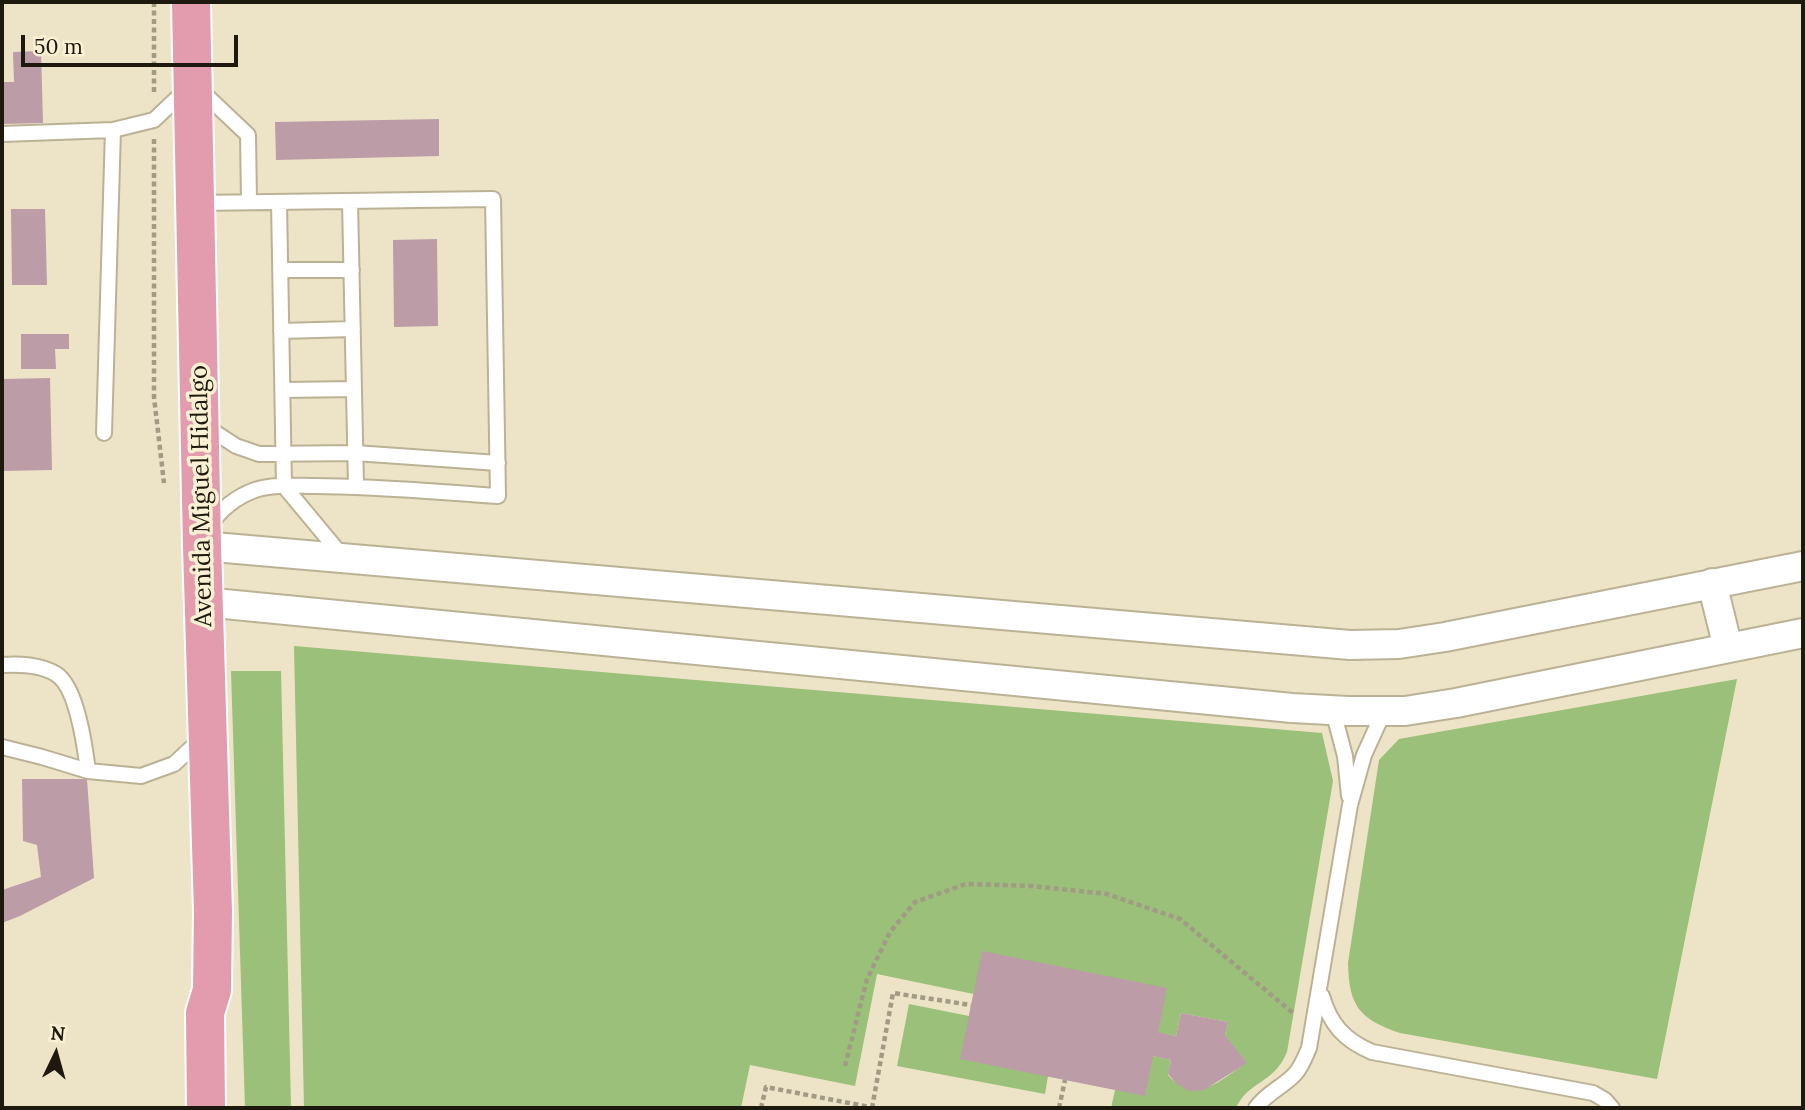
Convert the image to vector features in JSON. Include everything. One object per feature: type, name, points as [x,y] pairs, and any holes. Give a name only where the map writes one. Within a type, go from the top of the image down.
[{"type":"highway","name":"Avenida Miguel Hidalgo","points":[[191,2],[202,546],[213,911],[212,990],[205,1013],[206,1108]]},
{"type":"highway","name":"Avenida Miguel Hidalgo","points":[[212,990],[223,1020],[227,1108]]},
{"type":"street","points":[[202,546],[1350,645],[1399,644],[1444,637],[1803,566]]},
{"type":"street","points":[[1712,583],[1727,648]]},
{"type":"street","points":[[204,602],[1264,706],[1384,711],[1405,711],[1456,703],[1803,633]]},
{"type":"lane","points":[[2,134],[113,130],[154,120],[193,83],[248,135],[249,202]]},
{"type":"lane","points":[[104,433],[113,130]]},
{"type":"lane","points":[[195,203],[493,199],[498,496],[356,486],[284,486],[257,489],[232,501],[213,521],[202,546]]},
{"type":"lane","points":[[350,201],[356,486]]},
{"type":"lane","points":[[279,202],[284,486],[344,558]]},
{"type":"lane","points":[[280,271],[352,270]]},
{"type":"lane","points":[[281,331],[353,329]]},
{"type":"lane","points":[[282,390],[354,389]]},
{"type":"lane","points":[[199,415],[216,433],[236,446],[259,454],[355,453],[498,463]]},
{"type":"lane","points":[[2,664],[26,664],[56,674],[70,691],[86,751],[88,771]]},
{"type":"lane","points":[[1333,710],[1345,756],[1350,805]]},
{"type":"lane","points":[[1256,1108],[1302,1065],[1313,1029],[1350,805],[1364,755],[1384,711]]},
{"type":"lane","points":[[2,747],[88,771],[141,776],[174,764],[208,732]]},
{"type":"lane","points":[[1322,977],[1322,996],[1328,1015],[1338,1031],[1353,1044],[1372,1052],[1593,1093],[1612,1108]]},
{"type":"path","points":[[845,1066],[867,979],[890,932],[915,902],[966,884],[1032,886],[1107,894],[1180,919],[1313,1029]]},
{"type":"path","points":[[761,1108],[766,1087],[873,1108],[893,993],[971,1005]]},
{"type":"path","points":[[1059,1108],[1065,1080]]},
{"type":"green space","points":[[294,646],[1322,733],[1333,781],[1287,1052],[1275,1070],[1247,1092],[1236,1108],[1111,1108],[1115,1090],[1153,1056],[1171,1060],[1168,1075],[1188,1089],[1198,1090],[1217,1083],[1246,1063],[1225,1035],[1228,1022],[1181,1013],[1176,1036],[877,974],[855,1086],[750,1065],[741,1108],[304,1108]]},
{"type":"green space","points":[[231,671],[281,671],[291,1108],[245,1108]]},
{"type":"green space","points":[[1737,679],[1657,1079],[1400,1033],[1375,1022],[1359,1009],[1351,990],[1348,963],[1379,760],[1399,739]]},
{"type":"green space","points":[[909,1004],[969,1016],[1048,1076],[1045,1094],[897,1066]]},
{"type":"building","points":[[41,51],[43,123],[2,124],[2,82],[14,82],[13,52]]},
{"type":"building","points":[[439,119],[439,156],[276,160],[275,122]]},
{"type":"building","points":[[11,209],[45,209],[47,285],[12,285]]},
{"type":"building","points":[[437,239],[438,326],[394,327],[393,240]]},
{"type":"building","points":[[21,334],[69,334],[69,349],[55,349],[56,369],[21,369]]},
{"type":"building","points":[[50,378],[52,470],[2,471],[2,379]]},
{"type":"building","points":[[22,779],[87,779],[94,878],[2,923],[2,890],[41,877],[37,845],[23,841]]},
{"type":"building","points":[[982,951],[1167,988],[1158,1032],[1176,1036],[1181,1013],[1228,1022],[1225,1035],[1247,1063],[1204,1090],[1189,1091],[1177,1084],[1168,1074],[1171,1060],[1153,1056],[1145,1096],[960,1059]]}]
